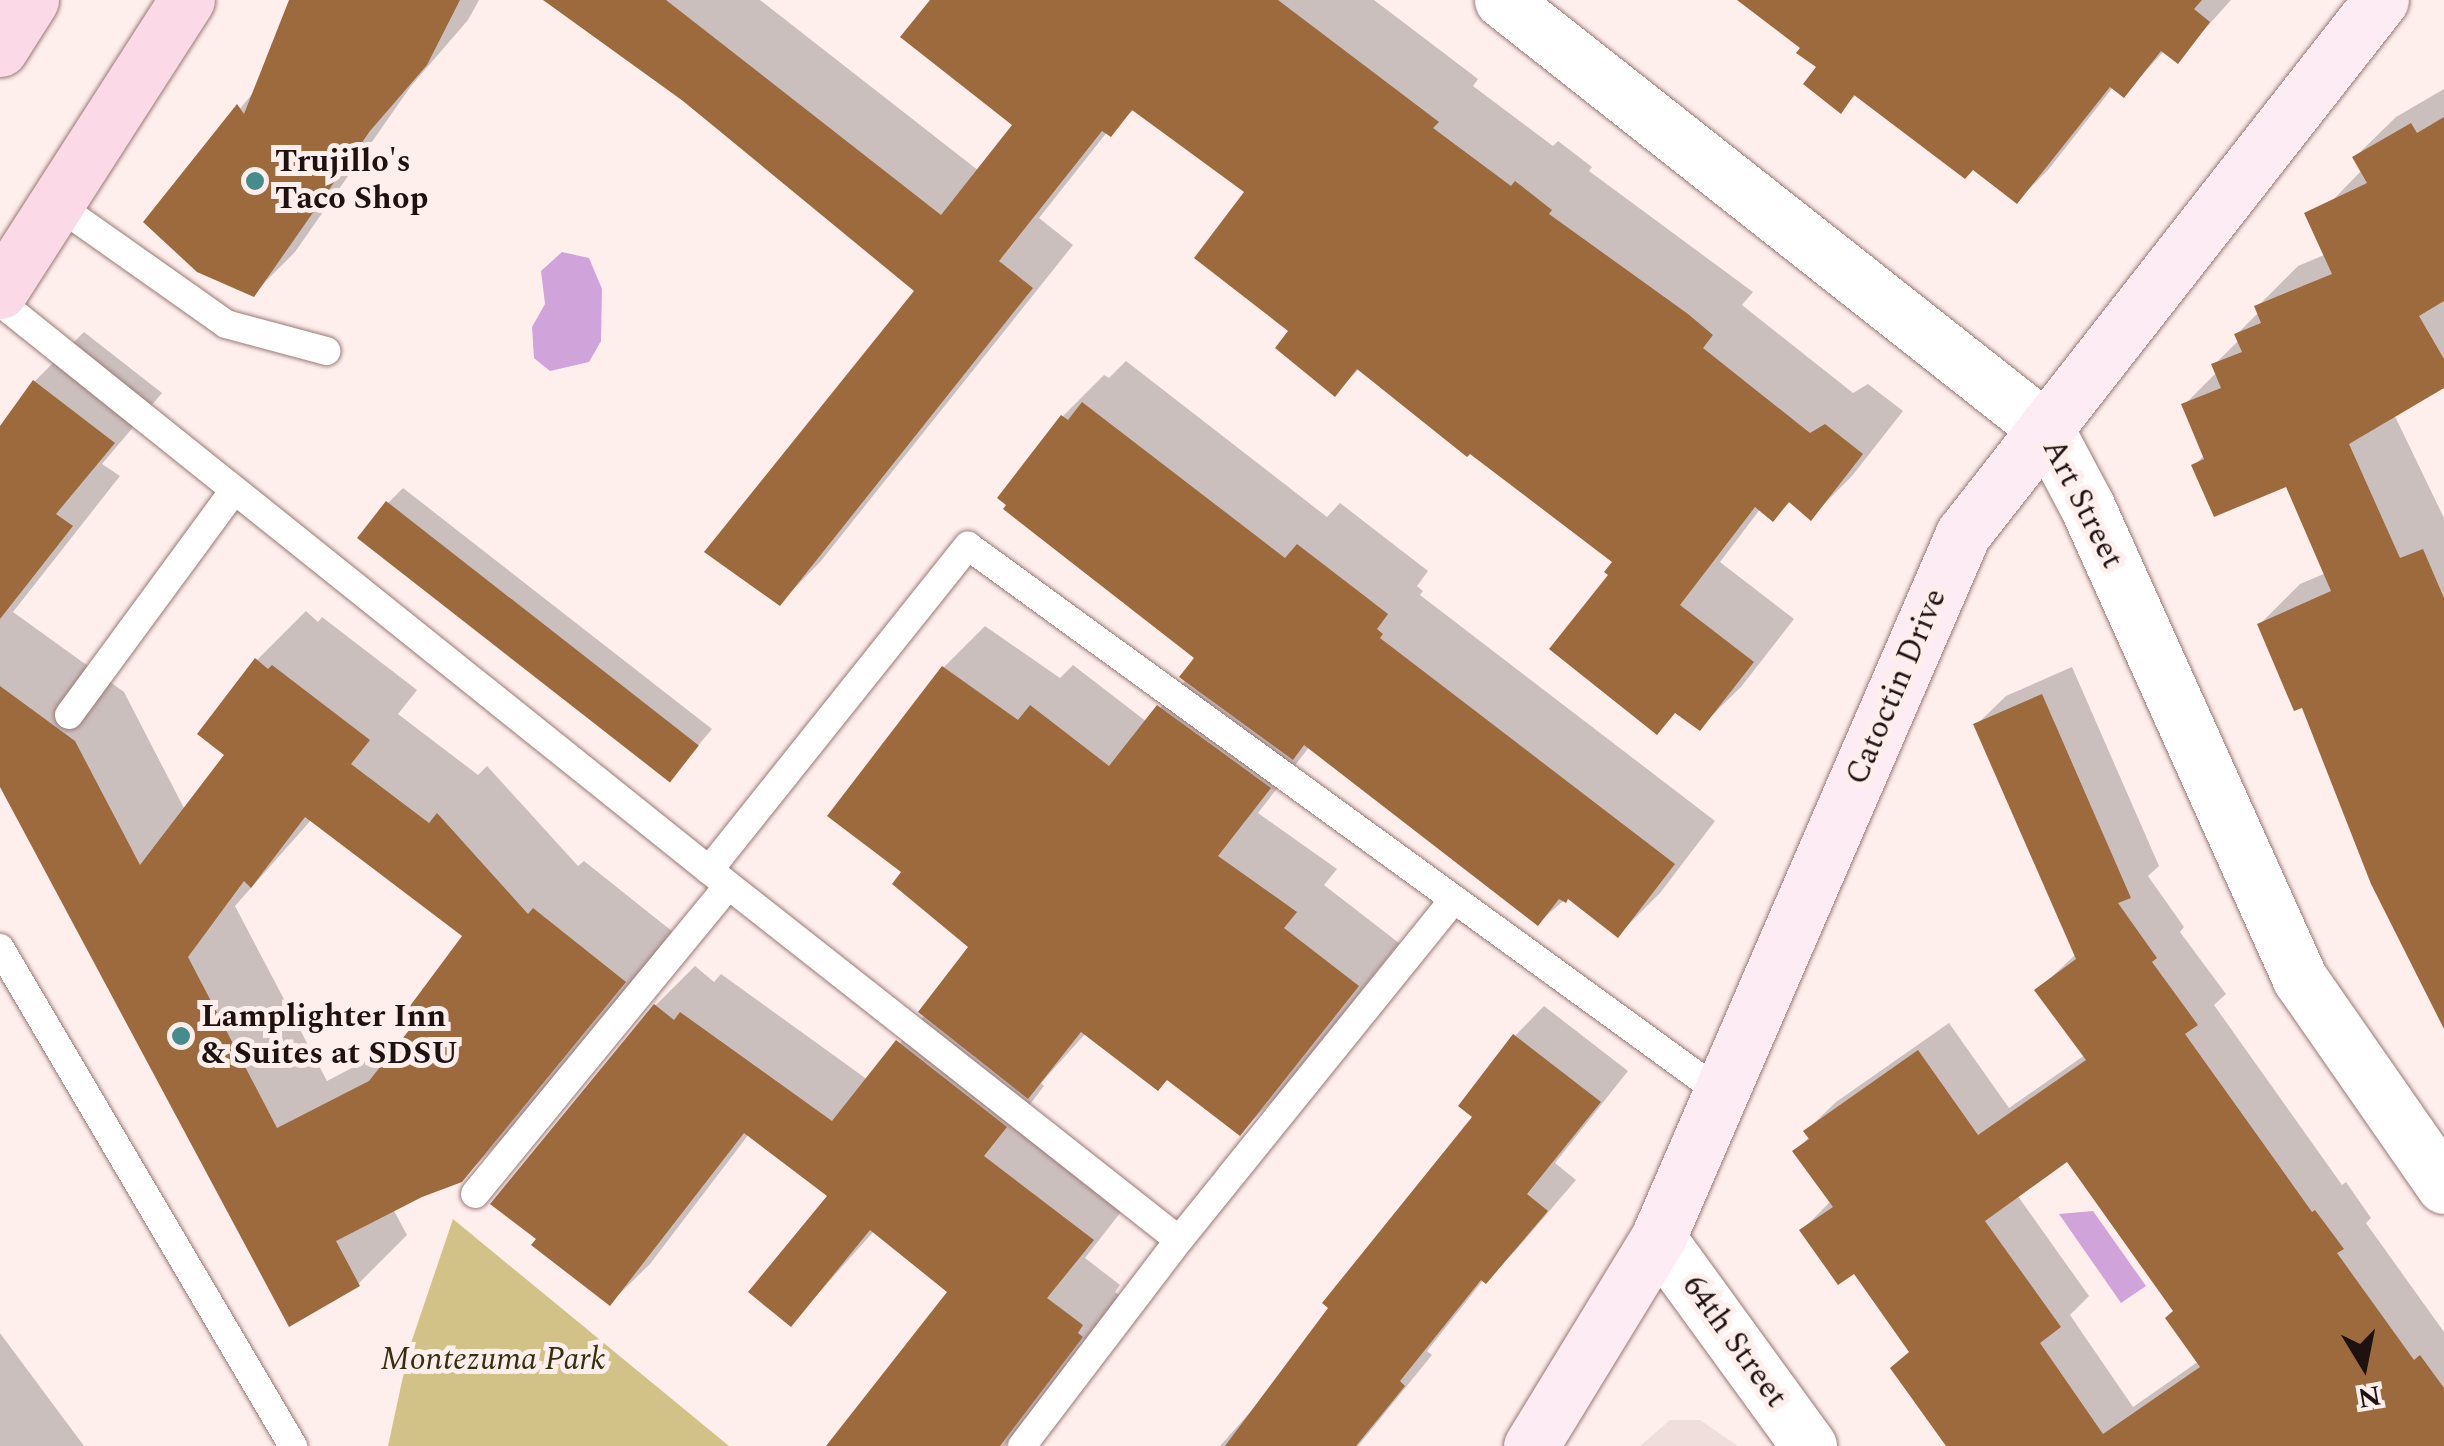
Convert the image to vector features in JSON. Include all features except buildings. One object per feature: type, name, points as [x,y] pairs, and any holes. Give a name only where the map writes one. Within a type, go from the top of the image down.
[{"type":"main road","points":[[0,48],[31,0]]},
{"type":"main road","points":[[0,291],[186,0]]},
{"type":"street","name":"Art Street","points":[[1502,0],[2046,430],[2087,506],[2300,978],[2444,1186]]},
{"type":"street","name":"Catoctin Drive","points":[[1531,1446],[1658,1238],[1963,534],[2381,0]]},
{"type":"street","name":"64th Street","points":[[1658,1238],[1809,1446]]},
{"type":"lane","points":[[56,204],[226,324],[326,351]]},
{"type":"lane","points":[[0,302],[718,878],[1179,1240]]},
{"type":"lane","points":[[68,715],[234,490]]},
{"type":"lane","points":[[476,1194],[968,546],[1720,1094]]},
{"type":"lane","points":[[1022,1446],[1179,1240],[1454,900]]},
{"type":"lane","points":[[0,948],[293,1446]]},
{"type":"shaded area","points":[[562,252],[589,258],[602,289],[601,341],[589,362],[550,371],[534,358],[532,327],[545,304],[541,271]]},
{"type":"shaded area","points":[[2093,1211],[2146,1286],[2121,1303],[2059,1214]]},
{"type":"shaded area","points":[[1670,1420],[1700,1420],[1738,1446],[1640,1446]]},
{"type":"green space","name":"Montezuma Park","points":[[453,1219],[729,1446],[388,1446],[409,1349]]},
{"type":"place","name":"Trujillo's Taco Shop","points":[[255,181]]},
{"type":"place","name":"Lamplighter Inn & Suites at SDSU","points":[[181,1036]]}]
